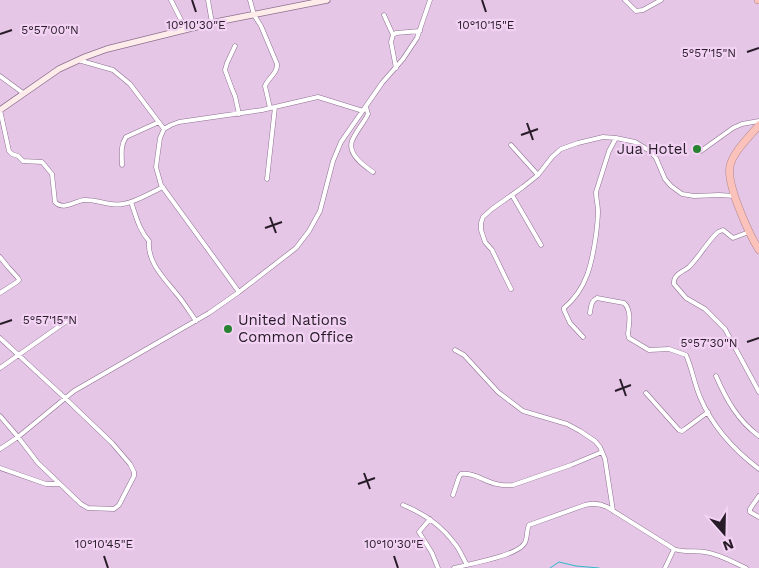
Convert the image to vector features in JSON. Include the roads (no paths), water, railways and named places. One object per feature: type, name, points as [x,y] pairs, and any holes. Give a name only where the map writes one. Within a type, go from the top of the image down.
[{"type":"highway","points":[[759,125],[734,157],[730,167],[731,182],[735,196],[749,232],[756,238],[759,250]]},
{"type":"main road","points":[[0,110],[59,69],[107,49],[212,23],[328,0]]},
{"type":"street","points":[[171,0],[186,30]]},
{"type":"street","points":[[208,0],[212,23]]},
{"type":"street","points":[[250,0],[254,15],[261,26],[277,64],[276,70],[265,86],[270,108]]},
{"type":"street","points":[[291,0],[292,7]]},
{"type":"street","points":[[0,449],[18,437],[84,384],[196,321],[239,292],[296,248],[309,231],[320,211],[333,161],[341,142],[382,83],[396,68],[417,38],[430,0]]},
{"type":"street","points":[[625,0],[636,11],[643,10],[661,0]]},
{"type":"street","points":[[384,15],[393,35],[391,42],[396,68]]},
{"type":"street","points":[[393,35],[396,33],[420,31]]},
{"type":"street","points":[[235,46],[227,62],[226,70],[239,114]]},
{"type":"street","points":[[77,60],[113,70],[130,84],[164,129]]},
{"type":"street","points":[[0,76],[23,93]]},
{"type":"street","points":[[239,292],[162,187],[156,167],[160,138],[164,129],[179,122],[239,114],[318,96],[364,109],[368,114],[352,140],[351,146],[358,160],[373,172]]},
{"type":"street","points":[[267,179],[276,107]]},
{"type":"street","points":[[0,110],[9,151],[17,155],[22,161],[42,162],[52,174],[55,202],[58,205],[65,206],[84,200],[119,205],[131,202],[162,187]]},
{"type":"street","points":[[701,151],[733,128],[742,124],[759,121]]},
{"type":"street","points":[[122,164],[121,147],[126,137],[158,122]]},
{"type":"street","points":[[511,289],[492,250],[484,242],[481,230],[483,217],[538,175],[561,149],[598,138],[616,138],[635,142],[650,151],[656,158],[665,178],[671,186],[682,194],[694,196],[719,194],[735,196]]},
{"type":"street","points":[[583,338],[570,323],[564,308],[582,288],[589,272],[593,258],[598,211],[596,192],[609,151],[616,138]]},
{"type":"street","points":[[511,145],[538,175]]},
{"type":"street","points":[[512,195],[541,245]]},
{"type":"street","points":[[131,202],[137,222],[149,241],[148,248],[158,271],[196,321]]},
{"type":"street","points":[[749,232],[733,238],[723,230],[718,232],[689,267],[676,276],[674,284],[686,298],[706,309],[725,329],[759,392]]},
{"type":"street","points":[[0,257],[19,280],[0,293]]},
{"type":"street","points":[[590,313],[594,299],[598,298],[626,304],[629,338],[650,350],[669,349],[686,355],[700,397],[708,412],[738,452],[759,469]]},
{"type":"street","points":[[0,368],[71,318]]},
{"type":"street","points":[[0,338],[112,443],[130,464],[134,476],[119,505],[114,509],[88,508],[81,504],[38,463],[0,416]]},
{"type":"street","points":[[455,350],[464,354],[498,392],[516,406],[530,414],[567,424],[595,441],[605,460],[613,511]]},
{"type":"street","points":[[716,376],[725,398],[740,419],[759,436]]},
{"type":"street","points":[[646,393],[679,430],[685,429],[708,412]]},
{"type":"street","points":[[453,495],[459,477],[465,473],[496,484],[513,485],[571,466],[602,452]]},
{"type":"street","points":[[0,468],[46,484],[60,484]]},
{"type":"street","points":[[759,496],[750,509],[750,512],[759,517]]},
{"type":"street","points":[[454,568],[512,552],[524,544],[528,527],[532,524],[593,503],[613,511],[674,549],[684,552],[709,553],[746,568]]},
{"type":"street","points":[[403,505],[416,510],[430,519],[454,542],[467,565]]},
{"type":"street","points":[[430,519],[420,532],[438,568]]},
{"type":"street","points":[[664,568],[674,549]]},
{"type":"waterway","points":[[550,568],[559,562],[599,568]]},
{"type":"place","name":"Jua Hotel","points":[[697,149]]},
{"type":"place","name":"United Nations Common Office","points":[[228,329]]}]
